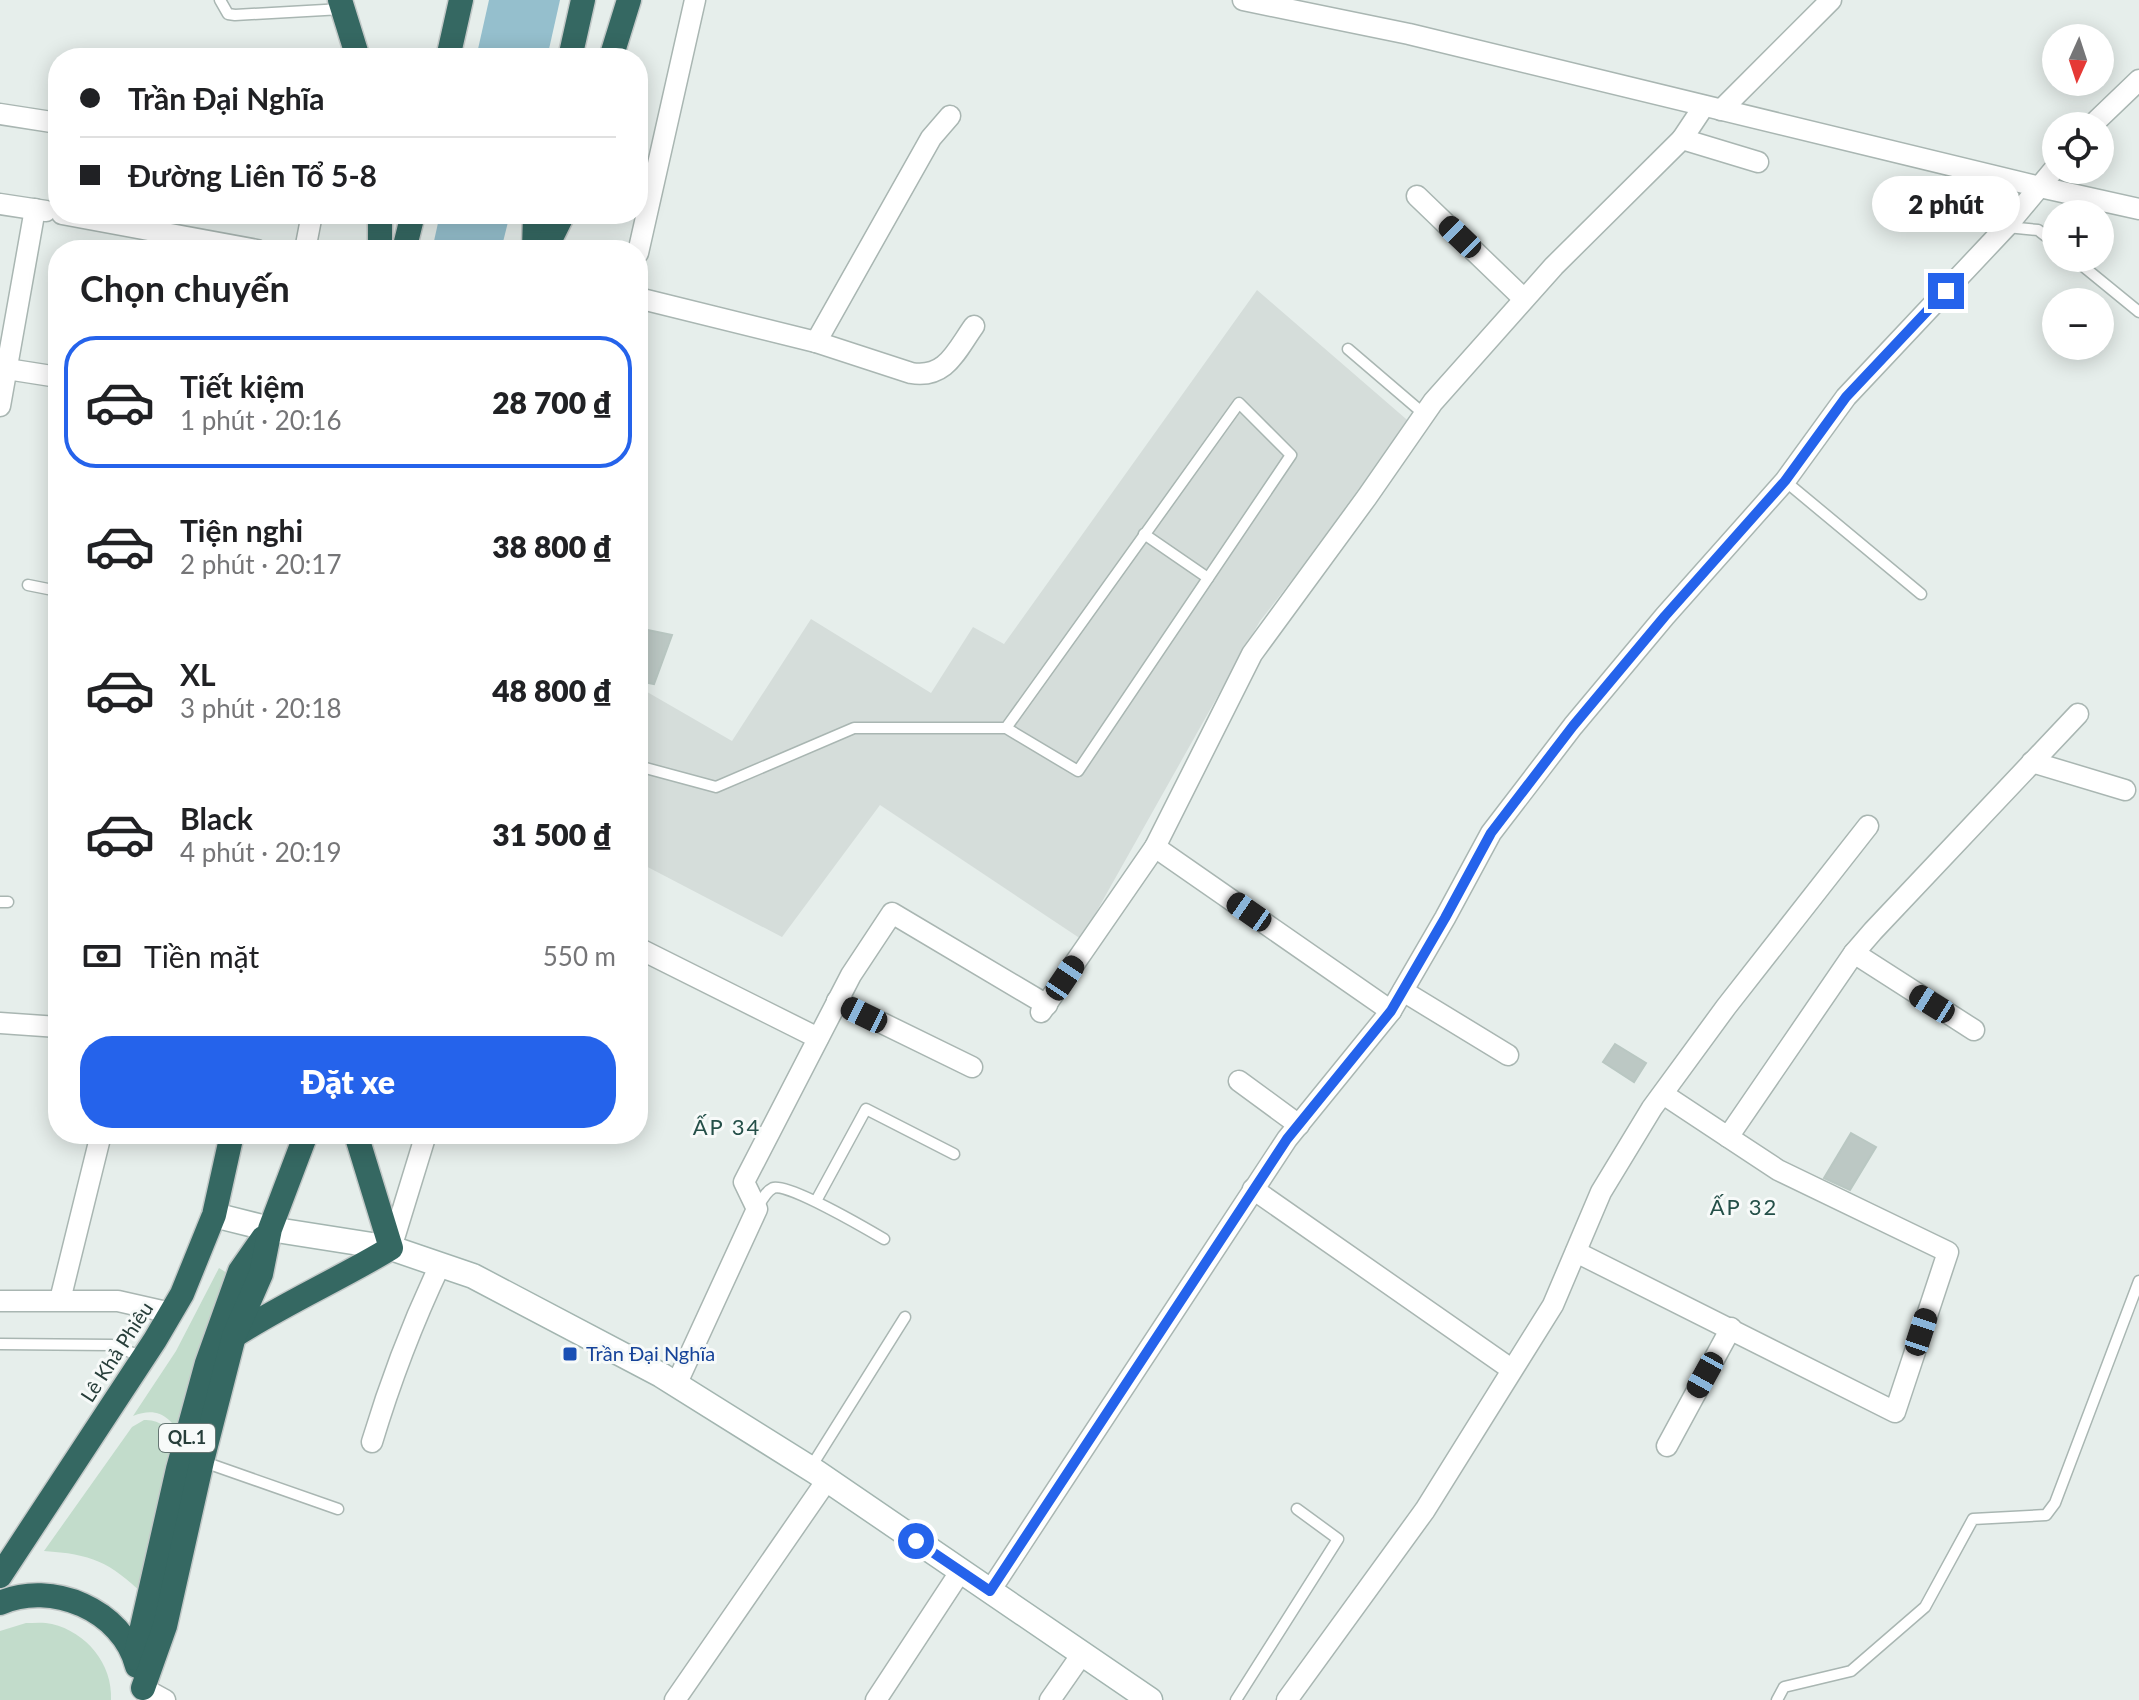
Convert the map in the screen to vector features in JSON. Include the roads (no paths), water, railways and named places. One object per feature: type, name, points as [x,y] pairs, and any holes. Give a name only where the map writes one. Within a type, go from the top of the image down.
[{"type":"highway","points":[[450,48],[461,0]]},
{"type":"highway","points":[[572,48],[583,0]]},
{"type":"highway","points":[[614,48],[629,0]]},
{"type":"highway","points":[[342,4],[354,48]]},
{"type":"highway","name":"Lê Khả Phiêu","points":[[4,1562],[182,1294],[214,1215],[230,1144]]},
{"type":"highway","name":"QL.1","points":[[143,1694],[165,1626],[234,1336],[261,1274],[270,1229],[302,1144]]},
{"type":"highway","points":[[234,1336],[391,1248],[359,1144]]},
{"type":"highway","name":"QL.1","points":[[135,1658],[178,1469],[207,1363],[240,1271],[270,1229]]},
{"type":"highway","name":"QL.1","points":[[0,1603],[35,1595],[66,1598],[95,1611],[118,1631],[135,1658],[143,1694]]},
{"type":"main road","points":[[214,1215],[270,1229],[391,1248],[473,1276],[661,1375],[819,1474],[1150,1700]]},
{"type":"street","points":[[648,209],[695,0]]},
{"type":"street","points":[[1243,0],[1409,34],[2139,209]]},
{"type":"street","points":[[676,1385],[757,1209],[744,1182],[851,975],[892,913],[1044,1009],[1155,847],[1252,654],[1433,402],[1554,266],[1712,108],[1831,0]]},
{"type":"street","points":[[2106,112],[2139,80]]},
{"type":"street","points":[[0,114],[48,121]]},
{"type":"street","points":[[816,342],[931,138],[950,116]]},
{"type":"street","points":[[1682,139],[1758,162]]},
{"type":"street","points":[[990,1591],[1253,1189],[1299,1125],[1391,1011],[1491,833],[1604,689],[1785,481],[1846,397],[2042,184]]},
{"type":"street","points":[[1417,196],[1524,299]]},
{"type":"street","points":[[0,204],[48,212]]},
{"type":"street","points":[[0,406],[35,209]]},
{"type":"street","points":[[115,224],[202,240]]},
{"type":"street","points":[[648,300],[816,342],[922,375],[946,365],[974,326]]},
{"type":"street","points":[[7,369],[48,375]]},
{"type":"street","points":[[1728,1137],[1854,953],[2078,714]]},
{"type":"street","points":[[2032,762],[2125,790]]},
{"type":"street","points":[[1287,1700],[1425,1510],[1553,1305],[1601,1192],[1663,1094],[1726,1007],[1868,826]]},
{"type":"street","points":[[1155,847],[1391,1011]]},
{"type":"street","points":[[648,953],[818,1038]]},
{"type":"street","points":[[1854,953],[1974,1030]]},
{"type":"street","points":[[1403,991],[1508,1055]]},
{"type":"street","points":[[837,1001],[972,1067]]},
{"type":"street","points":[[0,1023],[48,1026]]},
{"type":"street","points":[[1239,1081],[1299,1125]]},
{"type":"street","points":[[1576,1252],[1895,1412],[1948,1252],[1778,1170],[1663,1094]]},
{"type":"street","points":[[60,1300],[99,1144]]},
{"type":"street","points":[[391,1248],[423,1144]]},
{"type":"street","points":[[1253,1189],[1511,1369]]},
{"type":"street","points":[[372,1442],[392,1377],[440,1265]]},
{"type":"street","points":[[0,1301],[118,1301],[171,1313]]},
{"type":"street","points":[[1667,1446],[1731,1328]]},
{"type":"street","points":[[675,1700],[819,1474]]},
{"type":"street","points":[[876,1700],[960,1572]]},
{"type":"street","points":[[1050,1700],[1082,1654]]},
{"type":"street","points":[[143,1694],[165,1700]]},
{"type":"lane","points":[[220,0],[228,14],[235,15],[342,4]]},
{"type":"lane","points":[[2006,227],[2042,233]]},
{"type":"lane","points":[[2090,272],[2139,312]]},
{"type":"lane","points":[[1348,349],[1424,414]]},
{"type":"lane","points":[[648,769],[716,787],[854,728],[1006,728],[1078,771],[1291,455],[1239,403],[1006,728]]},
{"type":"lane","points":[[1785,481],[1921,594]]},
{"type":"lane","points":[[1144,534],[1208,578]]},
{"type":"lane","points":[[28,585],[48,589]]},
{"type":"lane","points":[[816,1201],[866,1109],[954,1154]]},
{"type":"lane","points":[[757,1209],[767,1192],[777,1187],[816,1201],[884,1239]]},
{"type":"lane","points":[[1777,1700],[1784,1687],[1851,1671],[1925,1607],[1973,1519],[2046,1515],[2055,1503],[2139,1281]]},
{"type":"lane","points":[[819,1474],[905,1317]]},
{"type":"lane","points":[[0,1344],[112,1345],[143,1357]]},
{"type":"lane","points":[[202,1461],[338,1509]]},
{"type":"lane","points":[[1236,1700],[1338,1539],[1297,1509]]},
{"type":"water","points":[[489,0],[560,0],[549,48],[478,48]]},
{"type":"water","points":[[438,224],[508,224],[504,240],[434,240]]},
{"type":"place","name":"Trần Đại Nghĩa","points":[[570,1354]]},
{"type":"district","name":"ẤP 34","points":[[727,1127]]},
{"type":"district","name":"ẤP 32","points":[[1744,1207]]}]
